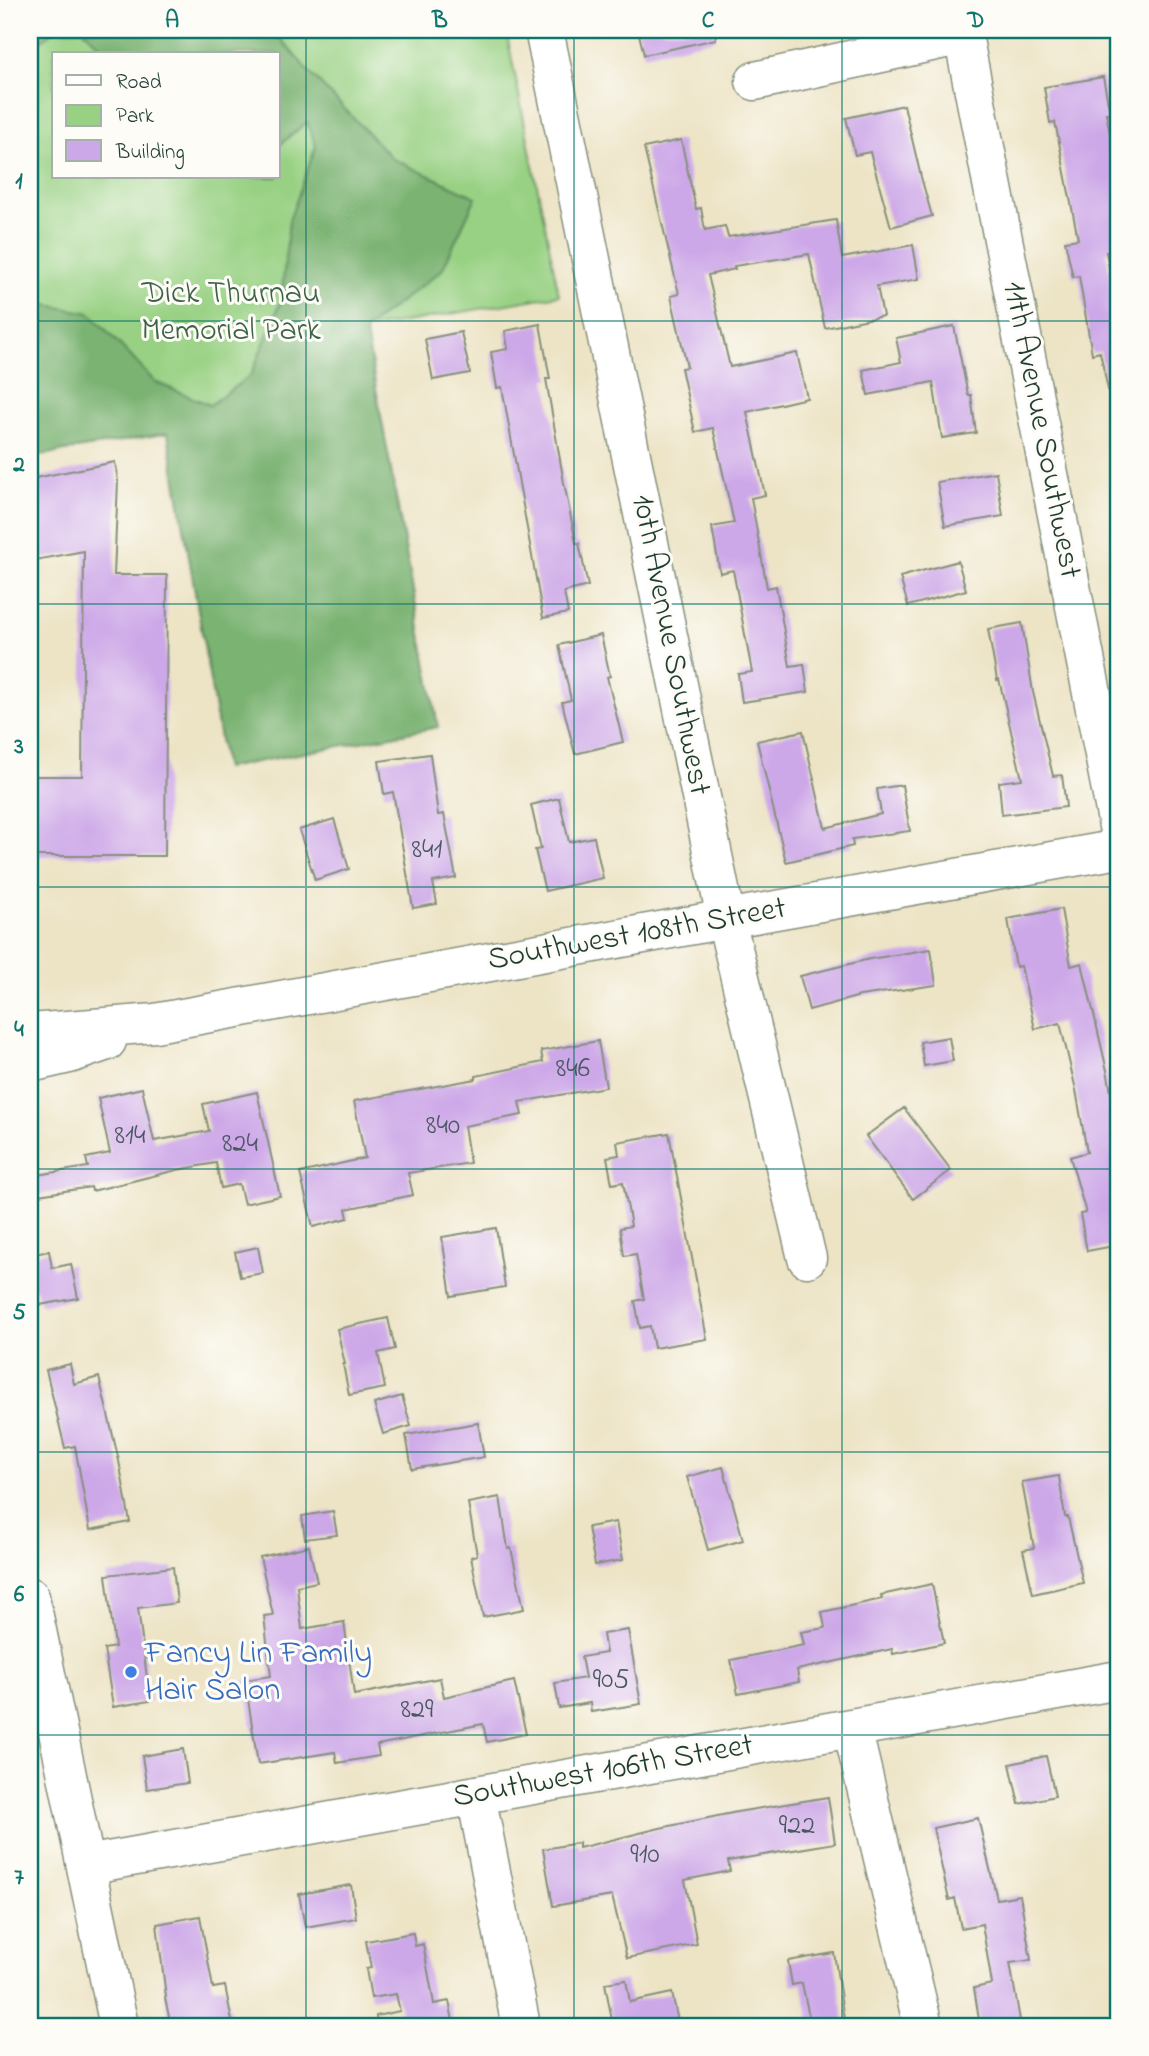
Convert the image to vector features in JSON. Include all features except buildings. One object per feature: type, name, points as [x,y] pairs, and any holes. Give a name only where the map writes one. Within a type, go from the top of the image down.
[{"type":"street","name":"10th Avenue Southwest","points":[[544,30],[726,919],[807,1258]]},
{"type":"street","points":[[755,81],[963,32]]},
{"type":"street","name":"11th Avenue Southwest","points":[[963,32],[1119,831]]},
{"type":"street","name":"Southwest 108th Street","points":[[30,1033],[155,1023],[1119,849]]},
{"type":"street","name":"Southwest 108th Street","points":[[30,1063],[69,1054],[155,1023]]},
{"type":"street","points":[[30,1597],[43,1726],[86,1865],[118,2026]]},
{"type":"street","name":"Southwest 106th Street","points":[[86,1865],[1119,1679]]},
{"type":"street","points":[[852,1728],[923,2026]]},
{"type":"street","points":[[476,1795],[521,2026]]},
{"type":"green space","name":"Dick Thurnau Memorial Park","points":[[30,30],[506,30],[559,295],[365,329],[438,727],[225,768],[168,433],[30,457]]},
{"type":"green space","points":[[30,30],[55,30],[30,49]]},
{"type":"green space","points":[[83,30],[273,30],[310,73],[393,159],[476,197],[442,270],[365,329],[438,727],[225,768],[168,433],[30,457],[30,305],[41,304],[90,313],[155,382],[210,405],[251,375],[281,301],[289,221],[316,146],[307,122],[280,144],[280,52],[107,52]]},
{"type":"place","name":"Fancy Lin Family Hair Salon","points":[[131,1672]]}]
